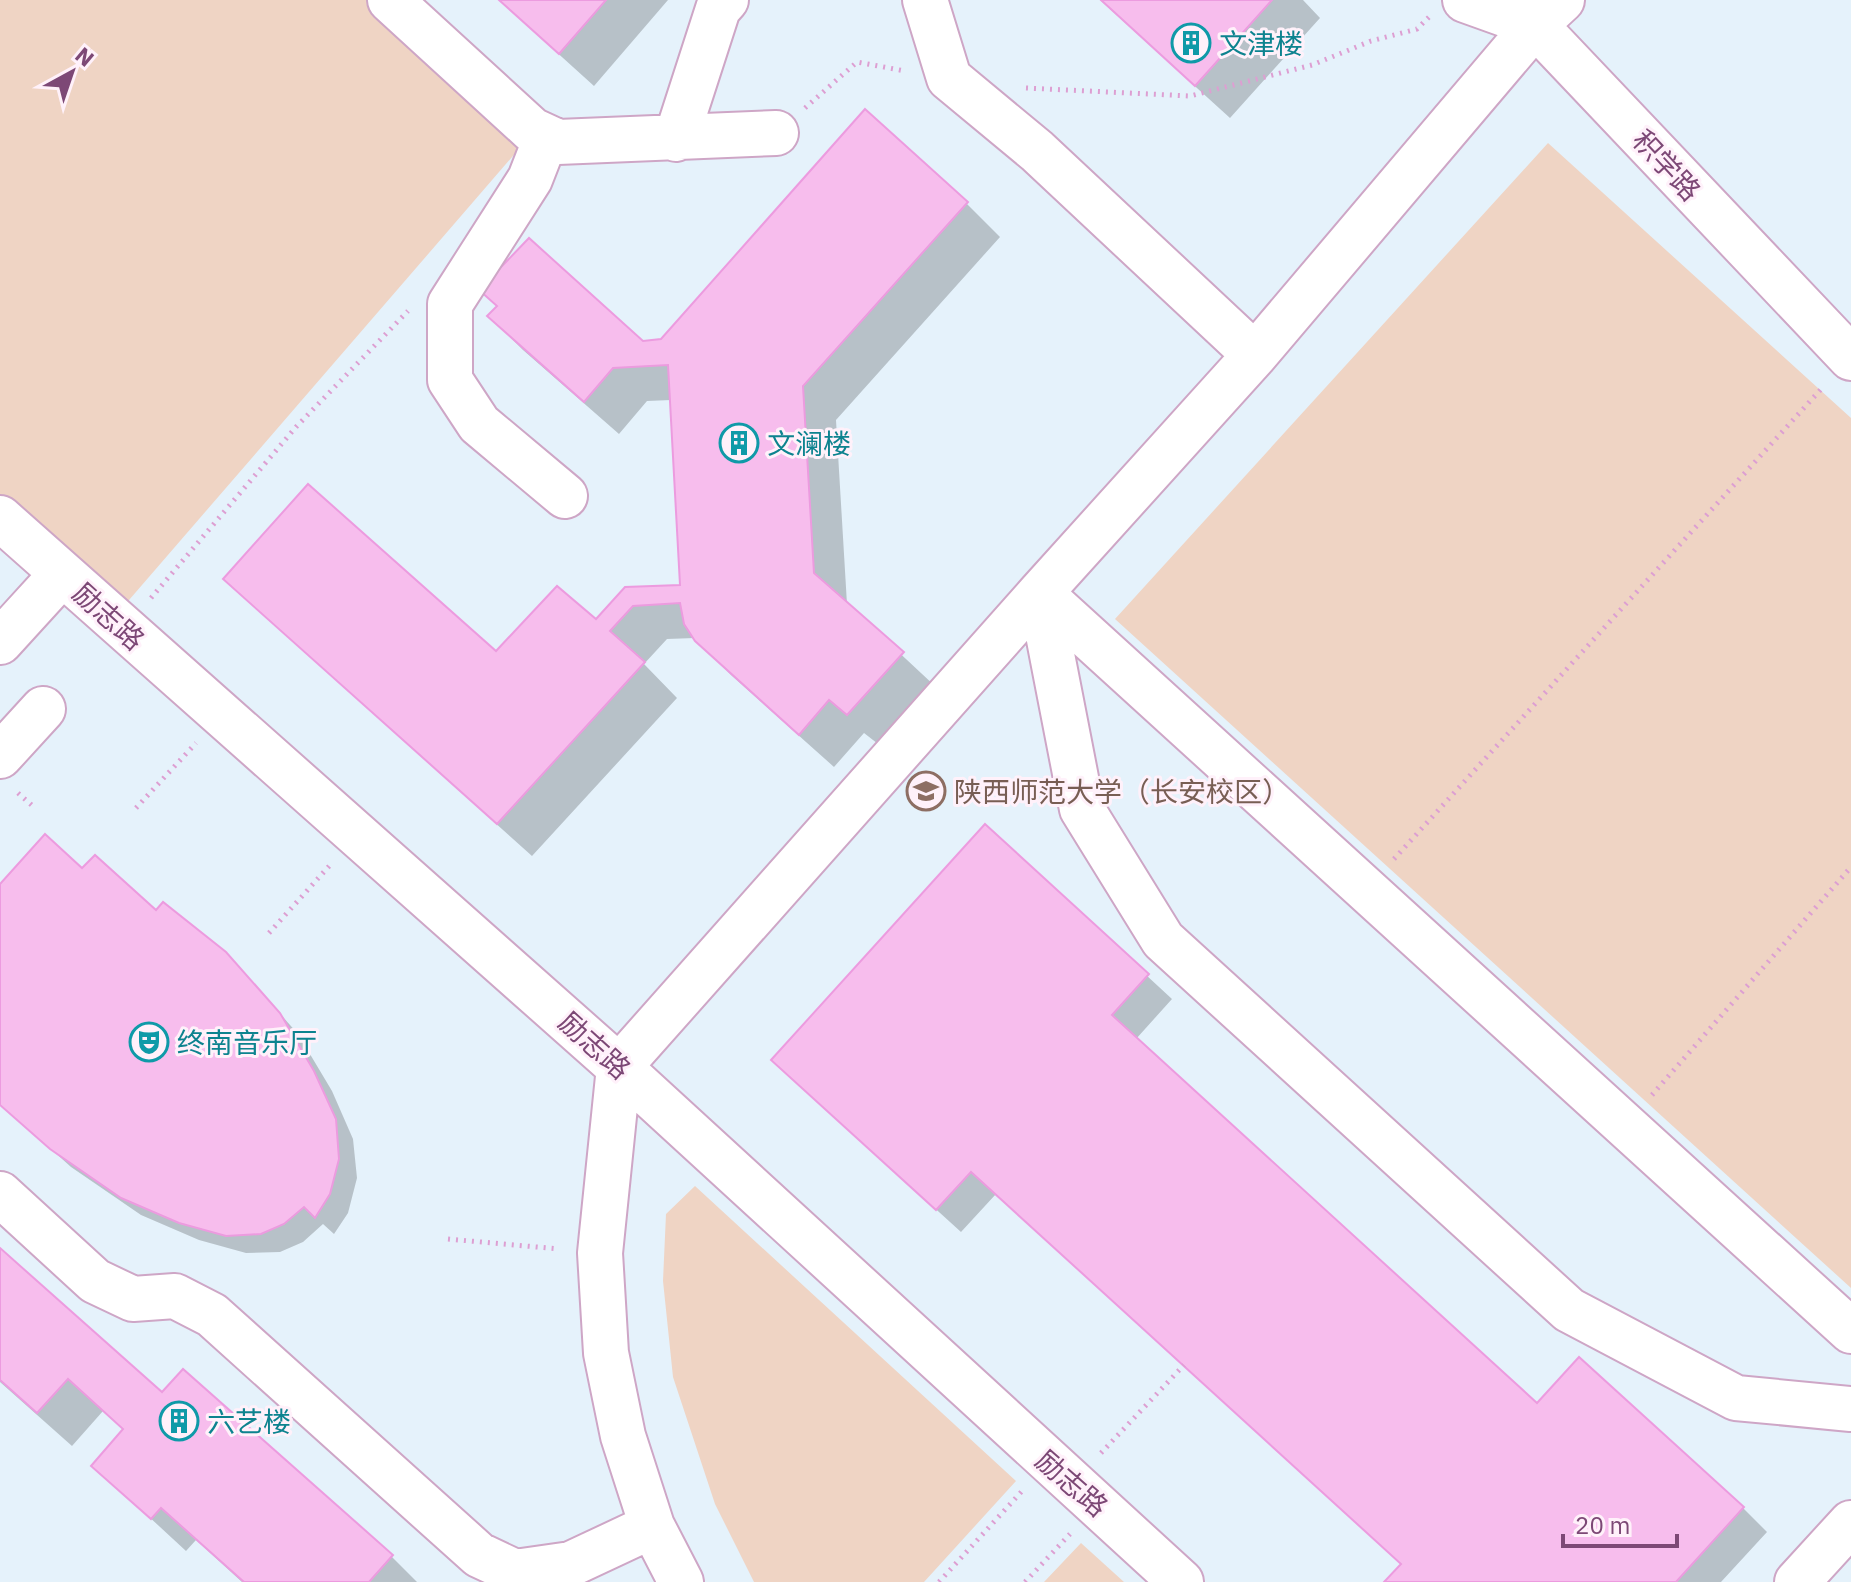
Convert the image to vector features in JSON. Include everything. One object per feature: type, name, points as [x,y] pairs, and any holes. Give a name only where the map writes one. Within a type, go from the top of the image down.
[{"type":"street","points":[[390,0],[532,130],[546,138],[558,142],[776,133]]},
{"type":"street","points":[[676,139],[718,9],[726,0]]},
{"type":"street","points":[[925,0],[949,78],[1037,151],[1255,355]]},
{"type":"street","name":"积学路","points":[[1451,5],[1549,12],[1850,358]]},
{"type":"street","points":[[681,1582],[652,1526],[623,1436],[606,1353],[600,1253],[619,1067],[1255,355],[1549,12]]},
{"type":"street","points":[[546,138],[530,179],[450,304],[450,380],[479,424],[565,496]]},
{"type":"street","name":"励志路","points":[[0,518],[619,1067],[1181,1582]]},
{"type":"street","points":[[0,642],[62,574]]},
{"type":"street","points":[[1040,593],[1851,1331]]},
{"type":"street","points":[[1040,593],[1082,809],[1163,940],[1569,1310],[1736,1398],[1851,1409]]},
{"type":"street","points":[[0,756],[43,709]]},
{"type":"street","points":[[0,1194],[95,1281],[133,1299],[175,1296],[212,1315],[479,1555],[515,1572],[571,1564],[652,1526]]},
{"type":"street","points":[[1797,1582],[1851,1523]]},
{"type":"path","points":[[1024,88],[1190,96],[1312,65],[1371,41],[1417,29],[1451,5]]},
{"type":"path","points":[[776,133],[857,62],[949,78]]},
{"type":"path","points":[[124,630],[296,427],[431,287],[459,288]]},
{"type":"path","points":[[1366,890],[1850,358]]},
{"type":"path","points":[[136,808],[184,755]]},
{"type":"path","points":[[1625,1126],[1851,867]]},
{"type":"path","points":[[269,933],[318,878]]},
{"type":"path","points":[[448,1239],[537,1247]]},
{"type":"path","points":[[939,1582],[1073,1483],[1184,1365]]},
{"type":"path","points":[[1025,1582],[1073,1483]]},
{"type":"shaded area","name":"陕西师范大学（长安校区）","points":[[0,0],[1851,0],[1851,1582],[0,1582]]},
{"type":"shaded area","points":[[0,0],[370,0],[525,142],[123,607],[0,497]]},
{"type":"shaded area","points":[[1548,143],[1851,418],[1851,1288],[1115,619]]},
{"type":"shaded area","points":[[695,1186],[1016,1481],[924,1582],[754,1582],[715,1504],[673,1377],[663,1281],[666,1214]]},
{"type":"shaded area","points":[[1081,1543],[1124,1582],[1044,1582]]},
{"type":"building","points":[[499,0],[606,0],[559,54]]},
{"type":"building","name":"文津楼","points":[[1101,0],[1272,0],[1195,86]]},
{"type":"building","name":"文澜楼","points":[[865,109],[968,202],[803,386],[814,573],[904,652],[847,715],[829,700],[799,735],[695,641],[684,624],[680,603],[633,606],[610,631],[645,662],[497,824],[223,579],[308,484],[496,651],[557,586],[596,619],[625,587],[680,585],[668,365],[613,368],[584,402],[487,316],[497,306],[479,290],[529,238],[643,341],[661,339]]},
{"type":"building","points":[[985,824],[1149,974],[1112,1015],[1537,1403],[1579,1357],[1744,1507],[1676,1582],[1384,1582],[1401,1564],[971,1172],[936,1210],[771,1060]]},
{"type":"building","name":"终南音乐厅","points":[[45,834],[82,868],[95,855],[156,910],[163,902],[226,952],[280,1013],[314,1071],[336,1119],[339,1159],[330,1194],[315,1218],[304,1207],[284,1224],[261,1234],[226,1236],[179,1223],[121,1198],[50,1149],[0,1105],[0,884]]},
{"type":"building","name":"六艺楼","points":[[0,1248],[162,1392],[183,1369],[393,1555],[369,1582],[244,1582],[161,1508],[151,1519],[91,1466],[123,1429],[68,1379],[37,1413],[0,1380]]},
{"type":"place","name":"文津楼","points":[[1191,43]]},
{"type":"place","name":"文澜楼","points":[[739,443]]},
{"type":"place","name":"陕西师范大学（长安校区）","points":[[926,791]]},
{"type":"place","name":"终南音乐厅","points":[[149,1042]]},
{"type":"place","name":"六艺楼","points":[[179,1421]]}]
